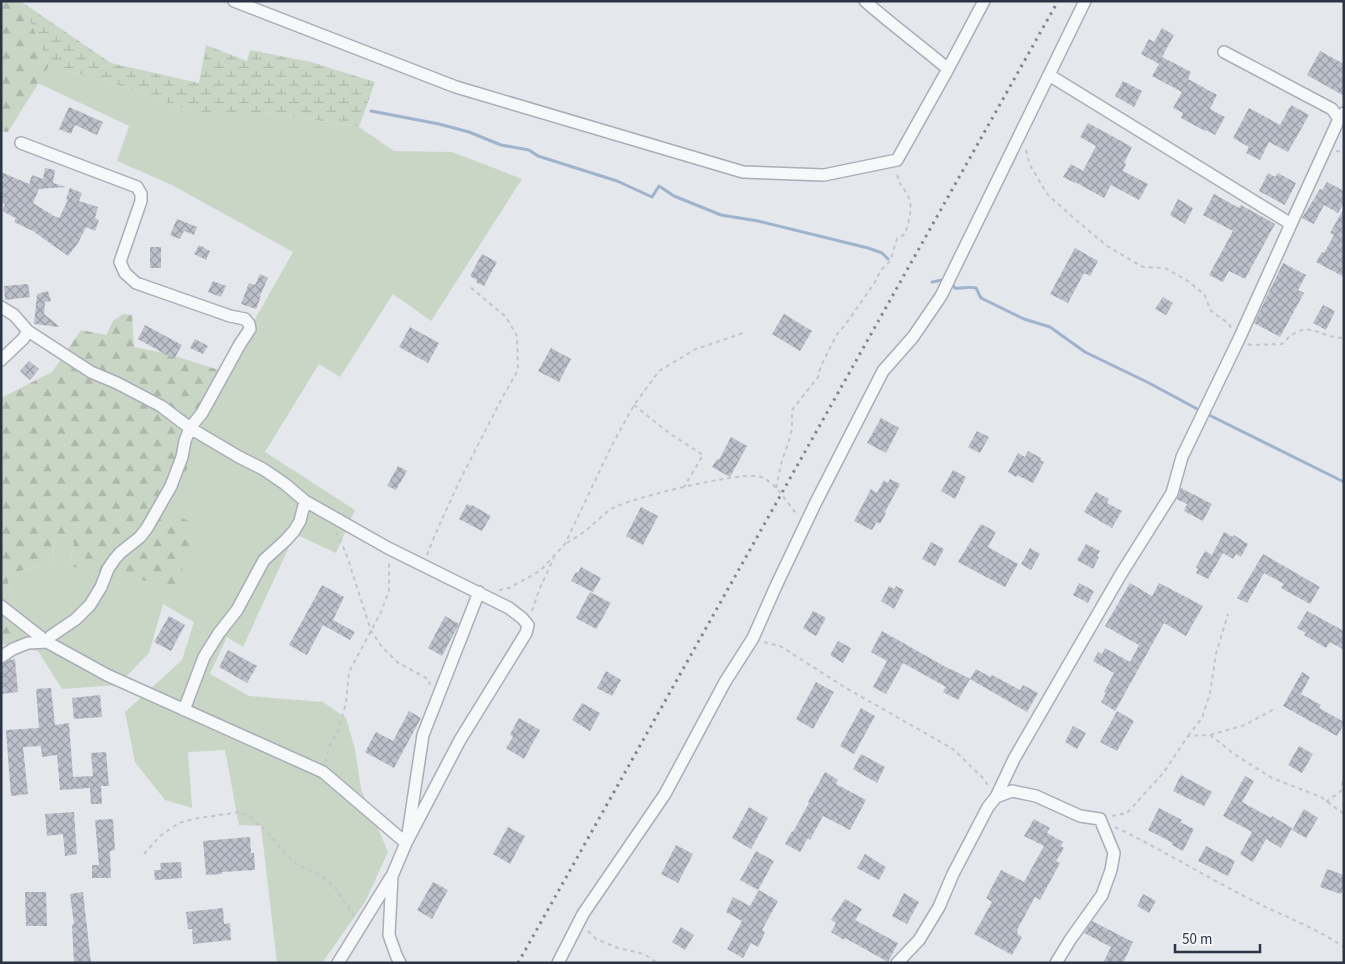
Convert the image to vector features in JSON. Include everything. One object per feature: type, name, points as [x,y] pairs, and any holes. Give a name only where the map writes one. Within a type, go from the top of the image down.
[{"type":"street","points":[[234,1],[456,87],[743,172],[824,175],[897,160],[984,1]]},
{"type":"street","points":[[865,1],[888,22],[924,48],[948,69]]},
{"type":"street","points":[[558,963],[583,914],[662,799],[725,682],[753,638],[801,532],[883,371],[913,337],[941,296],[1085,1]]},
{"type":"street","points":[[897,963],[919,940],[934,915],[953,874],[988,807],[996,797],[1014,759],[1121,574],[1172,492],[1182,458],[1342,116],[1224,52]]},
{"type":"street","points":[[1049,75],[1291,224]]},
{"type":"street","points":[[21,143],[137,187],[141,194],[141,201],[120,262],[125,273],[136,282],[230,316],[245,319],[250,329],[202,413],[190,428],[171,486],[147,528],[140,537],[114,560],[90,605],[76,619],[51,636],[47,642]]},
{"type":"street","points":[[1,307],[14,315],[28,332],[90,372],[117,382],[161,406],[190,428],[263,469],[305,501],[388,548],[509,608],[528,625],[526,633],[460,740],[406,843],[392,876],[338,963]]},
{"type":"street","points":[[1,360],[28,332]]},
{"type":"street","points":[[184,710],[204,657],[236,610],[264,560],[294,531],[300,521],[305,501]]},
{"type":"street","points":[[406,843],[423,735],[478,592]]},
{"type":"street","points":[[1,606],[47,642],[107,675],[323,772],[406,843]]},
{"type":"street","points":[[1,657],[13,649],[28,643],[47,642]]},
{"type":"street","points":[[996,797],[1012,791],[1036,796],[1080,816],[1100,819],[1114,853],[1102,895],[1056,963]]},
{"type":"street","points":[[392,876],[390,935],[400,963]]},
{"type":"path","points":[[1020,133],[1030,164],[1047,194],[1107,246],[1143,267],[1165,268],[1188,280],[1204,294],[1211,311],[1228,323],[1239,339],[1251,346],[1282,344],[1288,337],[1299,330],[1314,330],[1338,338],[1344,338]]},
{"type":"path","points":[[776,488],[782,460],[792,429],[792,410],[818,377],[821,366],[837,334],[875,282],[880,270],[890,261],[897,239],[905,234],[910,216],[910,202],[906,192],[898,183],[897,160]]},
{"type":"path","points":[[423,565],[459,482],[518,370],[517,336],[506,317],[469,286]]},
{"type":"path","points":[[565,544],[611,446],[634,405],[659,371],[696,349],[746,332]]},
{"type":"path","points":[[634,405],[669,433],[703,455],[684,487]]},
{"type":"path","points":[[478,592],[509,588],[540,571],[565,544],[591,527],[612,508],[639,498],[741,476],[760,476],[776,488],[795,512],[801,532]]},
{"type":"path","points":[[328,514],[346,553],[371,631],[382,647],[397,662],[428,679],[431,688]]},
{"type":"path","points":[[323,772],[330,745],[338,731],[346,703],[349,672],[381,612],[389,591],[388,548]]},
{"type":"path","points":[[528,625],[539,590],[555,555]]},
{"type":"path","points":[[1100,819],[1127,813],[1164,772],[1202,718],[1210,693],[1216,654],[1228,614]]},
{"type":"path","points":[[753,638],[780,646],[846,688],[953,750],[984,779],[996,797]]},
{"type":"path","points":[[1188,736],[1210,735],[1245,725],[1274,709]]},
{"type":"path","points":[[1210,735],[1237,756],[1272,778],[1321,797],[1344,814]]},
{"type":"path","points":[[1326,802],[1342,791],[1344,776]]},
{"type":"path","points":[[144,854],[160,836],[179,823],[240,812],[251,817],[297,865],[322,874],[335,887],[361,928]]},
{"type":"path","points":[[1100,819],[1154,846],[1244,896],[1328,936],[1344,947]]},
{"type":"path","points":[[579,923],[596,939],[618,948],[644,954],[657,963]]},
{"type":"green space","points":[[1,1],[21,1],[23,3],[49,66],[8,132],[1,131]]},
{"type":"green space","points":[[23,3],[111,63],[199,83],[206,45],[247,61],[250,50],[311,62],[375,82],[359,127],[265,112],[193,112],[121,86],[49,66]]},
{"type":"green space","points":[[49,66],[121,86],[193,112],[265,112],[359,127],[394,151],[452,152],[522,179],[431,321],[393,294],[340,377],[319,364],[265,452],[355,510],[336,553],[295,534],[243,647],[227,637],[210,674],[249,696],[323,702],[346,718],[355,749],[361,789],[388,852],[365,902],[322,963],[277,963],[261,826],[239,825],[225,750],[188,752],[192,808],[165,800],[135,762],[125,712],[182,660],[194,622],[163,604],[149,653],[118,685],[62,689],[38,651],[14,621],[7,574],[54,563],[52,538],[74,542],[69,566],[162,509],[189,435],[293,252],[172,185],[117,161],[129,126],[38,83]]},
{"type":"green space","points":[[123,314],[132,315],[134,347],[169,354],[225,372],[189,435],[196,455],[163,508],[196,525],[177,587],[69,566],[74,543],[52,538],[54,563],[7,574],[14,621],[38,651],[3,644],[1,646],[1,398],[52,372],[81,330],[106,335],[113,321]]},
{"type":"building","points":[[1162,28],[1174,35],[1162,57],[1191,72],[1188,79],[1217,95],[1210,109],[1225,117],[1215,135],[1181,118],[1183,113],[1173,108],[1182,92],[1152,76],[1159,64],[1141,54],[1149,39],[1154,42]]},
{"type":"building","points":[[1320,51],[1344,64],[1344,96],[1307,75]]},
{"type":"building","points":[[1123,81],[1142,91],[1134,107],[1115,96]]},
{"type":"building","points":[[1291,105],[1309,115],[1288,152],[1269,142],[1260,160],[1246,153],[1249,147],[1233,138],[1249,108],[1280,125]]},
{"type":"building","points":[[69,107],[103,122],[97,135],[75,125],[71,134],[59,129]]},
{"type":"building","points":[[1088,123],[1132,147],[1124,163],[1126,164],[1123,171],[1148,184],[1139,200],[1111,185],[1104,198],[1063,177],[1071,164],[1083,171],[1096,146],[1080,137]]},
{"type":"building","points":[[45,168],[55,170],[53,183],[66,187],[39,189],[33,203],[59,218],[68,200],[66,199],[70,188],[82,193],[79,201],[98,207],[95,218],[99,220],[95,231],[86,227],[78,243],[68,256],[33,231],[14,222],[16,218],[2,211],[5,204],[1,202],[1,172],[29,184],[32,175],[43,179]]},
{"type":"building","points":[[1268,173],[1275,177],[1278,173],[1296,183],[1285,205],[1259,191]]},
{"type":"building","points":[[1327,182],[1344,191],[1344,203],[1338,213],[1324,205],[1314,224],[1302,218],[1320,189],[1322,190]]},
{"type":"building","points":[[1214,194],[1239,208],[1241,205],[1275,224],[1245,279],[1229,271],[1223,282],[1209,275],[1233,231],[1203,215]]},
{"type":"building","points":[[1178,199],[1193,208],[1185,224],[1170,215]]},
{"type":"building","points":[[1344,208],[1344,277],[1316,262],[1322,252],[1324,253],[1334,235],[1330,233]]},
{"type":"building","points":[[177,219],[197,227],[194,235],[184,231],[180,239],[170,235]]},
{"type":"building","points":[[199,245],[210,251],[206,260],[194,254]]},
{"type":"building","points":[[150,247],[161,247],[161,268],[150,268]]},
{"type":"building","points":[[1075,248],[1098,261],[1090,276],[1084,273],[1068,303],[1050,294]]},
{"type":"building","points":[[482,254],[497,262],[484,286],[470,276]]},
{"type":"building","points":[[1283,263],[1306,275],[1298,290],[1304,293],[1280,337],[1254,323]]},
{"type":"building","points":[[260,274],[268,278],[256,309],[241,304],[249,283],[255,285]]},
{"type":"building","points":[[213,281],[226,286],[221,297],[208,292]]},
{"type":"building","points":[[28,284],[30,297],[5,300],[4,286]]},
{"type":"building","points":[[48,291],[51,301],[45,302],[44,314],[60,327],[34,324],[37,294]]},
{"type":"building","points":[[1163,297],[1173,303],[1166,315],[1155,309]]},
{"type":"building","points":[[1323,305],[1335,311],[1326,330],[1313,323]]},
{"type":"building","points":[[784,314],[812,331],[800,351],[772,334]]},
{"type":"building","points":[[145,325],[182,345],[174,359],[138,339]]},
{"type":"building","points":[[410,327],[439,343],[428,363],[399,347]]},
{"type":"building","points":[[195,339],[208,346],[203,354],[190,348]]},
{"type":"building","points":[[551,348],[571,359],[559,382],[538,371]]},
{"type":"building","points":[[29,361],[39,369],[30,380],[20,371]]},
{"type":"building","points":[[881,418],[899,428],[886,453],[867,443]]},
{"type":"building","points":[[977,431],[989,437],[980,453],[968,447]]},
{"type":"building","points":[[731,437],[747,446],[730,477],[712,467],[717,459],[719,460]]},
{"type":"building","points":[[1028,451],[1041,458],[1040,460],[1044,462],[1033,483],[1008,472],[1018,453],[1025,457]]},
{"type":"building","points":[[398,466],[407,471],[396,490],[387,486]]},
{"type":"building","points":[[953,470],[966,477],[955,499],[941,491]]},
{"type":"building","points":[[890,479],[900,484],[880,524],[877,522],[872,530],[854,521],[871,489],[877,493],[884,480],[888,483]]},
{"type":"building","points":[[1181,488],[1212,504],[1203,521],[1184,511],[1187,504],[1177,499]]},
{"type":"building","points":[[1096,492],[1109,499],[1107,503],[1122,511],[1112,528],[1084,512]]},
{"type":"building","points":[[467,504],[491,516],[482,531],[459,519]]},
{"type":"building","points":[[641,507],[658,516],[643,545],[626,536]]},
{"type":"building","points":[[981,524],[996,532],[988,547],[1018,564],[1005,587],[958,562]]},
{"type":"building","points":[[1224,532],[1233,537],[1234,535],[1248,544],[1241,557],[1236,554],[1233,559],[1223,553],[1208,579],[1196,573],[1198,569],[1196,567],[1205,551],[1212,555]]},
{"type":"building","points":[[931,542],[944,549],[935,566],[922,559]]},
{"type":"building","points":[[1086,544],[1100,551],[1093,569],[1077,560]]},
{"type":"building","points":[[1030,548],[1040,554],[1031,570],[1021,564]]},
{"type":"building","points":[[1263,554],[1320,587],[1310,604],[1281,588],[1284,584],[1264,573],[1247,603],[1237,598]]},
{"type":"building","points":[[581,567],[601,578],[593,592],[571,581]]},
{"type":"building","points":[[1079,583],[1094,591],[1088,603],[1073,595]]},
{"type":"building","points":[[1130,583],[1152,596],[1159,583],[1203,606],[1186,636],[1164,623],[1115,711],[1101,702],[1114,673],[1093,661],[1098,652],[1102,654],[1105,648],[1130,662],[1139,645],[1105,626]]},
{"type":"building","points":[[322,585],[344,597],[333,620],[355,632],[350,640],[323,625],[307,655],[289,645]]},
{"type":"building","points":[[889,586],[894,589],[896,586],[904,590],[894,609],[881,601]]},
{"type":"building","points":[[590,592],[611,603],[596,629],[576,618]]},
{"type":"building","points":[[813,611],[826,618],[816,636],[803,628]]},
{"type":"building","points":[[1307,611],[1344,631],[1344,650],[1330,642],[1326,648],[1304,635],[1306,633],[1297,628]]},
{"type":"building","points":[[169,616],[185,625],[171,651],[154,642]]},
{"type":"building","points":[[445,616],[459,624],[442,656],[428,648]]},
{"type":"building","points":[[882,631],[970,679],[958,700],[943,692],[946,687],[903,663],[886,694],[873,687],[887,661],[871,652]]},
{"type":"building","points":[[838,641],[851,648],[843,663],[830,655]]},
{"type":"building","points":[[228,650],[257,666],[247,683],[219,667]]},
{"type":"building","points":[[15,659],[18,692],[1,694],[1,664]]},
{"type":"building","points":[[976,669],[1020,690],[1023,685],[1038,693],[1027,712],[970,679]]},
{"type":"building","points":[[606,671],[621,680],[612,696],[597,688]]},
{"type":"building","points":[[1302,672],[1310,677],[1301,694],[1321,705],[1319,708],[1344,722],[1337,736],[1283,706]]},
{"type":"building","points":[[816,682],[834,692],[813,729],[796,719]]},
{"type":"building","points":[[51,688],[55,725],[69,723],[73,777],[93,776],[91,753],[106,752],[109,786],[101,786],[102,804],[91,804],[90,788],[60,790],[57,755],[42,757],[41,746],[23,747],[28,794],[11,796],[6,730],[39,728],[36,689]]},
{"type":"building","points":[[100,695],[102,717],[74,719],[72,698]]},
{"type":"building","points":[[582,703],[600,713],[590,731],[572,720]]},
{"type":"building","points":[[861,708],[875,716],[854,754],[840,746]]},
{"type":"building","points":[[409,711],[421,718],[394,768],[365,752],[376,732],[393,741]]},
{"type":"building","points":[[1117,711],[1134,721],[1117,751],[1100,742]]},
{"type":"building","points":[[519,718],[540,730],[524,759],[506,748],[513,737],[510,734]]},
{"type":"building","points":[[1073,726],[1086,733],[1077,749],[1065,742]]},
{"type":"building","points":[[1299,746],[1313,754],[1302,773],[1288,765]]},
{"type":"building","points":[[861,754],[885,767],[877,783],[853,769]]},
{"type":"building","points":[[825,772],[838,780],[836,784],[866,800],[850,830],[823,816],[810,840],[808,838],[800,852],[785,844]]},
{"type":"building","points":[[1181,775],[1212,792],[1204,806],[1173,791]]},
{"type":"building","points":[[1245,776],[1254,781],[1242,802],[1292,828],[1281,848],[1266,839],[1253,862],[1240,854],[1252,832],[1223,816]]},
{"type":"building","points":[[749,807],[768,818],[751,849],[732,838]]},
{"type":"building","points":[[1159,808],[1182,820],[1180,822],[1194,829],[1183,851],[1172,845],[1173,843],[1148,830]]},
{"type":"building","points":[[1304,809],[1318,818],[1306,838],[1292,830]]},
{"type":"building","points":[[74,812],[77,854],[65,856],[63,834],[47,836],[45,814]]},
{"type":"building","points":[[113,819],[115,850],[110,851],[111,878],[92,878],[92,865],[99,865],[95,820]]},
{"type":"building","points":[[1034,819],[1050,828],[1047,833],[1063,842],[1061,846],[1064,848],[1056,861],[1060,863],[1040,900],[1035,897],[1017,930],[1017,934],[1022,937],[1012,955],[974,934],[992,902],[986,898],[1001,870],[1024,882],[1044,846],[1024,836]]},
{"type":"building","points":[[508,827],[525,836],[510,864],[493,854]]},
{"type":"building","points":[[250,837],[251,853],[254,853],[255,870],[206,875],[203,841]]},
{"type":"building","points":[[676,845],[693,854],[678,883],[661,874]]},
{"type":"building","points":[[1206,846],[1235,861],[1228,876],[1198,861]]},
{"type":"building","points":[[756,851],[774,861],[758,890],[740,880]]},
{"type":"building","points":[[865,854],[886,867],[879,880],[857,868]]},
{"type":"building","points":[[181,862],[182,878],[155,880],[154,870],[161,870],[160,863]]},
{"type":"building","points":[[1327,869],[1344,875],[1344,887],[1341,894],[1320,887]]},
{"type":"building","points":[[433,882],[448,890],[432,919],[417,910]]},
{"type":"building","points":[[759,890],[778,901],[762,930],[765,932],[758,947],[751,943],[743,958],[727,949],[742,921],[726,912],[733,897],[750,906]]},
{"type":"building","points":[[25,892],[46,892],[47,926],[26,926]]},
{"type":"building","points":[[83,892],[91,963],[74,963],[72,925],[74,924],[70,894]]},
{"type":"building","points":[[904,893],[919,902],[907,924],[892,916]]},
{"type":"building","points":[[1143,894],[1156,901],[1149,913],[1137,906]]},
{"type":"building","points":[[845,899],[862,909],[855,920],[898,943],[888,962],[831,932],[836,923],[831,920]]},
{"type":"building","points":[[223,908],[224,924],[230,923],[231,940],[193,944],[192,929],[188,929],[186,912]]},
{"type":"building","points":[[1092,921],[1133,942],[1123,963],[1103,963],[1111,947],[1084,933]]},
{"type":"building","points":[[681,927],[694,935],[685,950],[672,942]]},
{"type":"waterway","points":[[371,111],[439,124],[469,132],[501,145],[529,150],[538,156],[617,181],[652,197],[659,186],[674,196],[721,215],[758,221],[868,248],[882,253],[888,259]]},
{"type":"waterway","points":[[932,282],[946,280]]},
{"type":"waterway","points":[[951,282],[955,288],[976,288],[981,298],[1024,319],[1050,327],[1085,352],[1201,411]]},
{"type":"waterway","points":[[1207,414],[1344,482]]},
{"type":"railway","points":[[518,963],[1058,1]]}]
